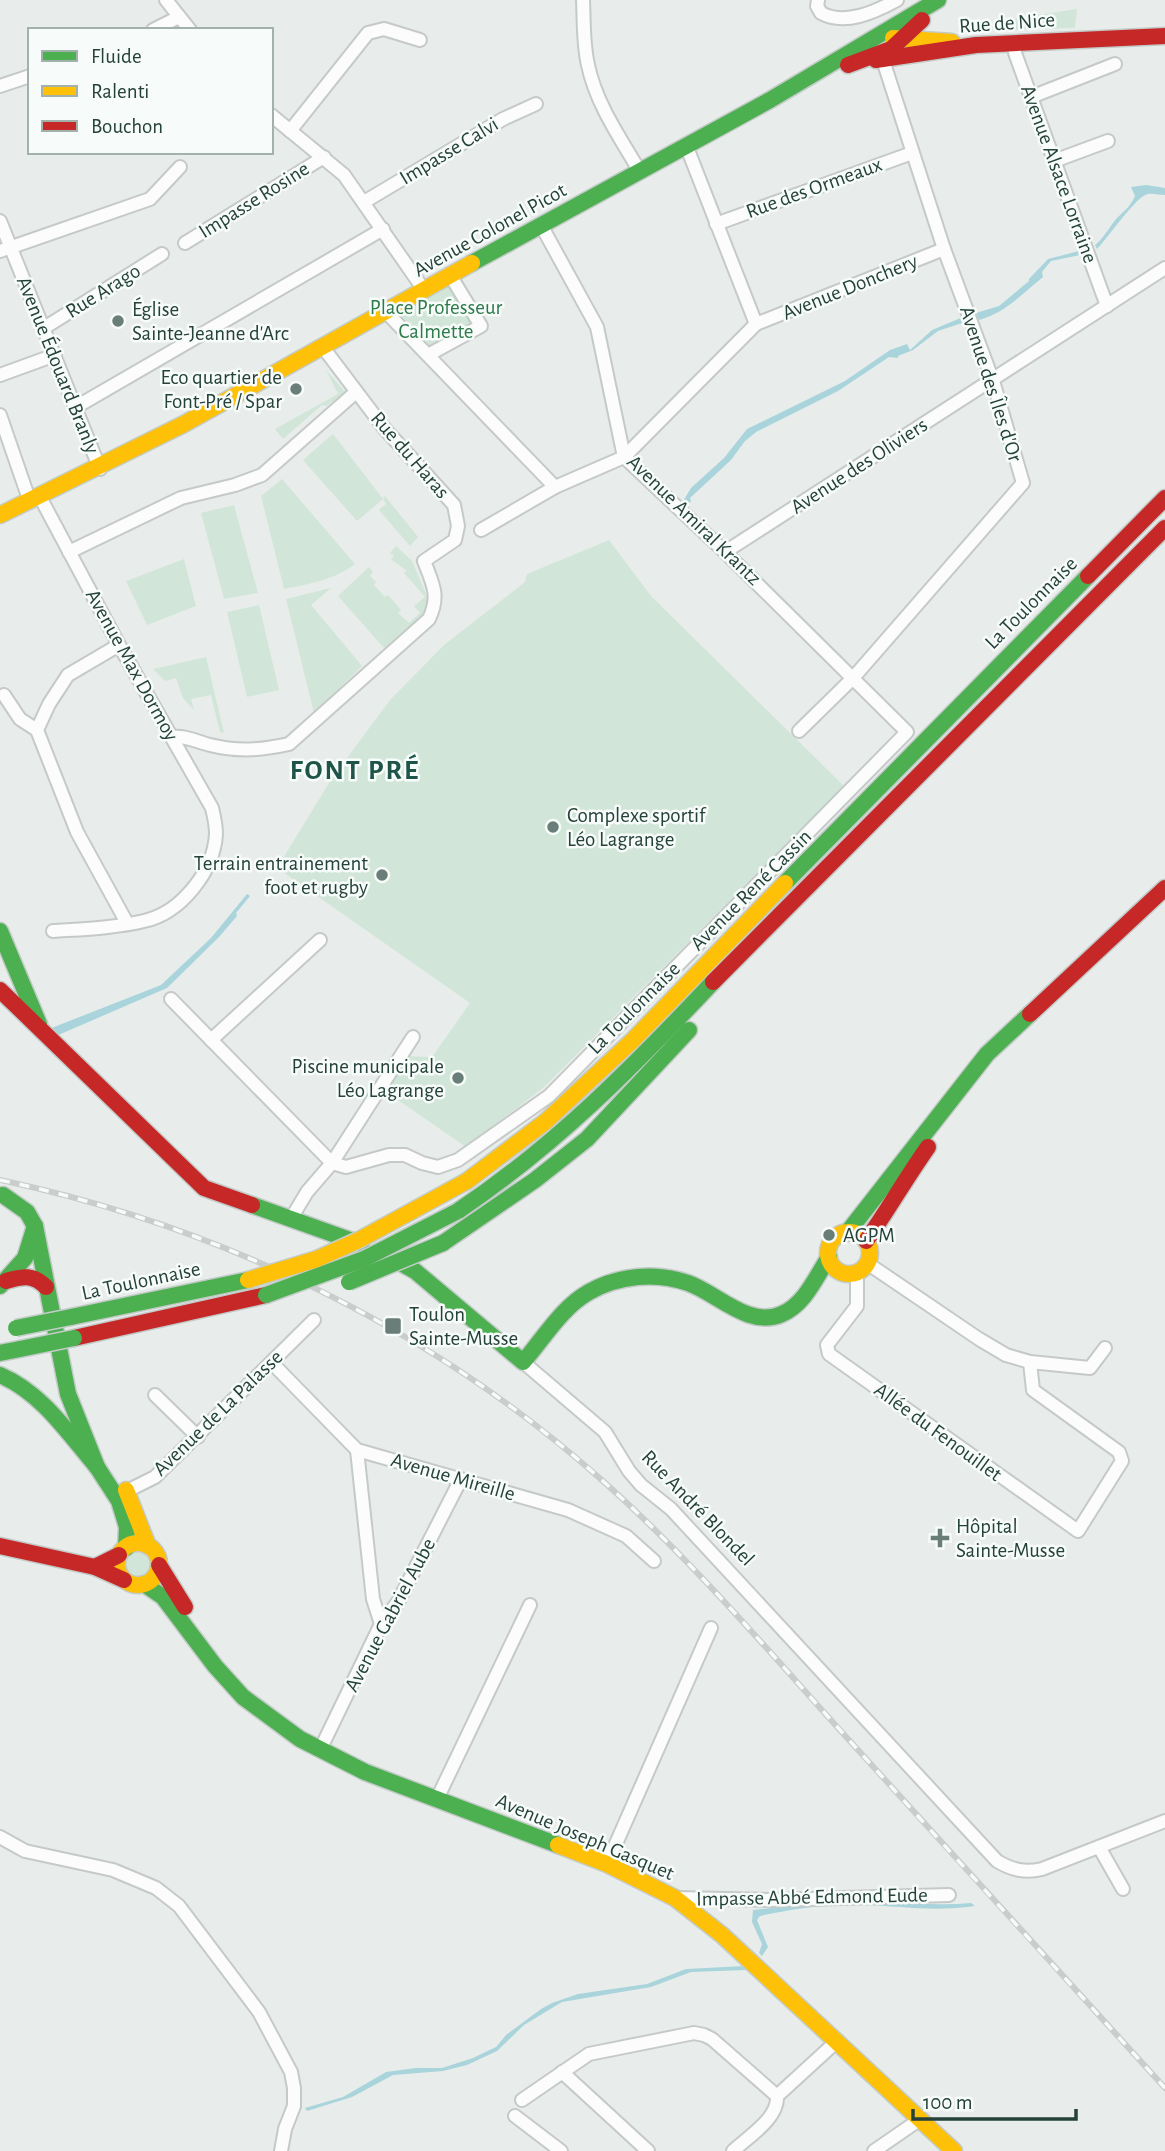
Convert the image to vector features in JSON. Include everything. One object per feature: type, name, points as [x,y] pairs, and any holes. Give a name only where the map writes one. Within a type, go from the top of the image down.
[{"type":"main road","name":"Avenue Colonel Picot","points":[[905,37],[939,0]]},
{"type":"main road","name":"Avenue Colonel Picot","points":[[813,75],[853,63],[880,51],[939,0]]},
{"type":"main road","name":"Rue de Nice","points":[[924,18],[929,34],[936,40]]},
{"type":"main road","name":"Rue de Nice","points":[[880,51],[1165,36]]},
{"type":"main road","name":"Rue de Nice","points":[[880,51],[905,37],[936,40]]},
{"type":"main road","points":[[936,40],[976,45]]},
{"type":"main road","name":"Avenue Colonel Picot","points":[[0,515],[100,468],[813,75],[880,51]]},
{"type":"main road","name":"La Toulonnaise","points":[[8,1329],[248,1280],[317,1259],[359,1240],[545,1122],[632,1041],[863,802],[1165,498]]},
{"type":"main road","name":"La Toulonnaise","points":[[0,1353],[268,1301],[424,1231],[482,1195],[548,1144],[630,1070],[727,967],[1165,528]]},
{"type":"main road","points":[[846,1233],[854,1233],[866,1241],[870,1249],[862,1268],[847,1274],[833,1264],[829,1251],[835,1239],[846,1233],[970,1074],[995,1045],[1165,888]]},
{"type":"main road","points":[[0,931],[40,1027]]},
{"type":"main road","points":[[268,1301],[372,1273],[423,1253],[499,1206],[587,1139],[642,1082],[722,993],[727,967]]},
{"type":"main road","name":"Rue André Blondel","points":[[5,995],[204,1188],[322,1227],[401,1262],[415,1270],[523,1362]]},
{"type":"main road","points":[[866,1241],[939,1130],[952,1100]]},
{"type":"main road","points":[[1,1195],[27,1212],[35,1226],[68,1394],[97,1467]]},
{"type":"main road","points":[[1,1195],[28,1203],[40,1212],[45,1220],[55,1286],[51,1307]]},
{"type":"main road","points":[[3,1284],[25,1258],[35,1226]]},
{"type":"main road","points":[[523,1362],[578,1299],[603,1285],[649,1276],[684,1281],[703,1288],[752,1317],[767,1318],[794,1307],[814,1280],[833,1264]]},
{"type":"main road","points":[[3,1284],[26,1275],[46,1287]]},
{"type":"main road","points":[[0,1376],[12,1379],[38,1400],[123,1496],[127,1527],[118,1568],[124,1580]]},
{"type":"main road","points":[[0,1546],[95,1567],[137,1585],[155,1577],[159,1565],[156,1554],[148,1546],[123,1496],[85,1436]]},
{"type":"main road","points":[[95,1567],[136,1544],[148,1546]]},
{"type":"main road","name":"Avenue Joseph Gasquet","points":[[159,1565],[186,1618],[236,1683],[243,1697],[256,1704],[276,1723],[320,1750],[365,1772],[607,1864],[675,1898],[722,1936],[954,2151]]},
{"type":"main road","name":"Avenue Joseph Gasquet","points":[[144,1584],[186,1618]]},
{"type":"street","points":[[166,0],[188,28]]},
{"type":"street","points":[[583,0],[587,63],[592,81],[640,172]]},
{"type":"street","points":[[818,0],[817,6],[821,13],[837,17],[870,14],[897,0]]},
{"type":"street","points":[[157,28],[179,17]]},
{"type":"street","points":[[290,131],[368,33],[384,29],[420,40]]},
{"type":"street","name":"Avenue Alsace Lorraine","points":[[1014,42],[1015,53],[1107,306]]},
{"type":"street","name":"Avenue des Îles d'Or","points":[[853,678],[1023,483],[993,381],[944,249],[880,51]]},
{"type":"street","points":[[1031,97],[1115,64]]},
{"type":"street","points":[[0,86],[28,77]]},
{"type":"street","name":"Impasse Calvi","points":[[364,202],[503,119],[536,104]]},
{"type":"street","points":[[273,117],[344,175],[424,290]]},
{"type":"street","points":[[1055,161],[1108,142]]},
{"type":"street","points":[[481,530],[555,487],[624,457],[756,324],[686,145]]},
{"type":"street","name":"Rue des Ormeaux","points":[[716,224],[912,153]]},
{"type":"street","name":"Impasse Rosine","points":[[185,243],[324,157]]},
{"type":"street","points":[[5,249],[150,199],[180,167]]},
{"type":"street","name":"Avenue Édouard Branly","points":[[0,222],[5,249],[44,328],[100,468]]},
{"type":"street","name":"Avenue Amiral Krantz","points":[[541,225],[597,327],[624,457],[725,552],[907,732]]},
{"type":"street","points":[[76,407],[383,229]]},
{"type":"street","name":"Avenue Donchery","points":[[756,324],[944,249]]},
{"type":"street","name":"Rue Arago","points":[[44,328],[162,254]]},
{"type":"street","name":"Avenue des Oliviers","points":[[725,552],[1165,268]]},
{"type":"street","points":[[428,355],[481,326],[450,275]]},
{"type":"street","points":[[386,312],[555,487]]},
{"type":"street","name":"Rue du Haras","points":[[172,737],[241,750],[263,750],[289,744],[429,619],[436,604],[433,585],[424,561],[455,540],[458,526],[454,505],[384,428],[322,346]]},
{"type":"street","points":[[0,375],[55,355]]},
{"type":"street","points":[[69,552],[181,498],[235,485],[262,475],[356,392]]},
{"type":"street","name":"Avenue Max Dormoy","points":[[0,415],[35,499],[69,552],[212,807],[216,835],[209,864],[186,899],[146,921],[127,923]]},
{"type":"street","points":[[37,730],[49,704],[68,675],[119,645]]},
{"type":"street","points":[[799,731],[853,678]]},
{"type":"street","points":[[4,695],[20,719],[37,730],[76,832],[127,923],[110,927],[53,931]]},
{"type":"street","name":"Avenue René Cassin","points":[[332,1163],[346,1167],[389,1155],[405,1155],[438,1167],[458,1160],[549,1096],[907,732]]},
{"type":"street","points":[[211,1040],[320,940]]},
{"type":"street","points":[[5,995],[25,1000],[26,993]]},
{"type":"street","points":[[171,999],[332,1163]]},
{"type":"street","points":[[292,1217],[307,1192],[332,1163],[413,1037]]},
{"type":"street","points":[[862,1268],[1006,1355],[1030,1362],[1090,1368],[1105,1348]]},
{"type":"street","name":"Allée du Fenouillet","points":[[862,1268],[857,1306],[827,1345],[829,1354],[1077,1531],[1122,1461],[1119,1452],[1033,1390],[1030,1362]]},
{"type":"street","name":"Avenue de La Palasse","points":[[123,1496],[155,1477],[314,1320]]},
{"type":"street","name":"Rue André Blondel","points":[[523,1362],[605,1432],[641,1485],[681,1518],[997,1861],[1011,1868],[1032,1871],[1057,1865],[1099,1847]]},
{"type":"street","points":[[272,1363],[357,1450],[373,1599],[381,1624]]},
{"type":"street","points":[[155,1395],[198,1437]]},
{"type":"street","name":"Avenue Mireille","points":[[357,1450],[568,1510],[626,1536],[654,1561]]},
{"type":"street","name":"Avenue Gabriel Aube","points":[[320,1750],[381,1624],[398,1602],[461,1479]]},
{"type":"street","points":[[437,1799],[530,1605]]},
{"type":"street","points":[[607,1864],[710,1628]]},
{"type":"street","points":[[1123,1889],[1099,1847],[1165,1821]]},
{"type":"street","points":[[0,1837],[35,1854],[113,1870],[156,1888],[179,1906],[259,2012],[291,2072],[295,2100],[281,2151]]},
{"type":"street","name":"Impasse Abbé Edmond Eude","points":[[675,1898],[772,1900],[948,1895]]},
{"type":"street","points":[[522,2100],[583,2056],[686,2034],[700,2034],[712,2039],[777,2096]]},
{"type":"street","points":[[733,2151],[771,2116],[777,2106],[777,2096],[836,2042]]},
{"type":"street","points":[[562,2072],[648,2151]]},
{"type":"street","points":[[515,2116],[561,2151]]},
{"type":"street","points":[[874,2151],[919,2120]]},
{"type":"green space","points":[[1077,9],[1075,28],[1001,30],[1000,21]]},
{"type":"green space","name":"Place Professeur Calmette","points":[[450,281],[478,326],[428,353],[393,313]]},
{"type":"green space","points":[[326,370],[347,394],[343,400],[339,397],[326,406],[322,405],[283,439],[275,429],[338,394]]},
{"type":"green space","points":[[333,434],[383,499],[357,521],[303,460]]},
{"type":"green space","points":[[282,479],[355,564],[330,578],[284,589],[261,496]]},
{"type":"green space","points":[[385,496],[418,537],[410,546],[379,510],[386,504],[383,499]]},
{"type":"green space","points":[[234,505],[258,593],[224,599],[201,513]]},
{"type":"green space","name":"Complexe sportif Léo Lagrange","points":[[609,540],[651,596],[844,786],[543,1088],[466,1147],[382,1089],[404,1056],[432,1057],[470,1003],[277,868],[332,778],[390,700],[444,645],[525,582],[527,574]]},
{"type":"green space","points":[[396,546],[412,561],[432,608],[384,648],[338,596],[369,567],[373,572],[370,576],[376,582],[374,585],[385,597],[388,595],[401,610],[398,613],[409,623],[420,613],[414,606],[425,597],[404,573],[407,571],[391,559],[394,556],[390,553]]},
{"type":"green space","points":[[184,559],[196,606],[147,625],[126,581]]},
{"type":"green space","points":[[331,588],[311,605],[362,666],[314,713],[286,599]]},
{"type":"green space","points":[[259,605],[279,690],[247,697],[227,612]]},
{"type":"green space","points":[[206,657],[224,733],[220,732],[211,695],[191,699],[194,710],[183,698],[176,678],[165,681],[153,669]]},
{"type":"green space","points":[[139,1544],[153,1550],[159,1564],[153,1578],[139,1584],[125,1578],[119,1564],[125,1550]]},
{"type":"water","points":[[1146,185],[1165,188],[1165,195],[1143,196],[1097,249],[1095,245],[1133,200],[1135,196],[1131,187]]},
{"type":"water","points":[[1083,250],[1085,254],[1051,261],[1042,272],[1043,277],[1020,296],[997,313],[979,320],[976,313],[999,306],[1029,281],[1048,259]]},
{"type":"water","points":[[963,317],[965,322],[938,331],[913,350],[898,358],[889,357],[838,391],[756,432],[745,441],[731,460],[690,498],[691,501],[686,507],[682,503],[691,488],[724,458],[747,429],[845,381],[890,350],[907,344],[910,350],[932,330]]},
{"type":"water","points":[[247,894],[250,896],[236,913],[237,916],[167,988],[56,1036],[49,1029],[161,985],[211,938]]},
{"type":"water","points":[[843,1900],[971,1903],[975,1906],[932,1909],[836,1905],[760,1916],[757,1920],[768,1947],[762,1956],[759,1953],[762,1944],[752,1922],[753,1910]]},
{"type":"water","points":[[744,1966],[747,1970],[691,1972],[651,1987],[562,2002],[524,2025],[497,2051],[467,2065],[443,2071],[393,2075],[352,2097],[307,2111],[305,2108],[343,2097],[386,2072],[442,2068],[473,2058],[496,2047],[506,2035],[541,2009],[578,1994],[647,1984],[686,1969]]},
{"type":"railway","points":[[0,1180],[83,1200],[165,1226],[244,1256],[322,1292],[397,1332],[469,1377],[538,1427],[638,1513],[703,1579],[1165,2088]]},
{"type":"traffic: fast","points":[[472,263],[770,100],[938,0]]},
{"type":"traffic: fast","points":[[785,883],[1088,576]]},
{"type":"traffic: fast","points":[[0,931],[39,1024]]},
{"type":"traffic: fast","points":[[458,1211],[528,1160],[592,1104],[713,982]]},
{"type":"traffic: fast","points":[[847,1233],[987,1054],[1030,1014]]},
{"type":"traffic: fast","points":[[443,1243],[535,1180],[587,1139],[689,1030]]},
{"type":"traffic: fast","points":[[3,1195],[27,1212],[35,1226],[68,1394],[97,1467],[119,1501],[127,1527],[126,1548]]},
{"type":"traffic: fast","points":[[252,1205],[361,1244]]},
{"type":"traffic: fast","points":[[266,1295],[364,1259],[458,1211]]},
{"type":"traffic: fast","points":[[0,1286],[25,1258],[35,1226]]},
{"type":"traffic: fast","points":[[349,1282],[443,1243]]},
{"type":"traffic: fast","points":[[390,1257],[415,1271],[523,1362],[570,1306],[601,1286],[638,1277],[663,1277],[688,1283],[745,1313],[770,1317],[782,1314],[797,1304],[829,1257]]},
{"type":"traffic: fast","points":[[71,1317],[248,1280]]},
{"type":"traffic: fast","points":[[16,1328],[71,1317]]},
{"type":"traffic: fast","points":[[20,1349],[74,1338]]},
{"type":"traffic: fast","points":[[0,1353],[20,1349]]},
{"type":"traffic: fast","points":[[0,1375],[42,1403],[97,1467]]},
{"type":"traffic: fast","points":[[144,1584],[163,1597],[215,1666],[243,1697],[300,1739],[365,1772],[558,1845]]},
{"type":"traffic: slow","points":[[893,38],[952,42]]},
{"type":"traffic: slow","points":[[0,515],[184,424],[472,263]]},
{"type":"traffic: slow","points":[[467,1181],[545,1122],[632,1041],[785,883]]},
{"type":"traffic: slow","points":[[248,1280],[317,1259],[359,1240],[467,1181]]},
{"type":"traffic: slow","points":[[849,1232],[864,1238],[870,1253],[864,1268],[849,1274],[834,1268],[828,1253],[834,1238],[849,1232]]},
{"type":"traffic: slow","points":[[126,1490],[148,1546]]},
{"type":"traffic: slow","points":[[138,1543],[153,1549],[159,1564],[153,1579],[138,1585],[123,1579],[117,1564],[123,1549],[138,1543]]},
{"type":"traffic: slow","points":[[558,1845],[607,1864],[675,1898],[722,1935],[954,2151]]},
{"type":"traffic: jam","points":[[848,65],[891,49],[922,20]]},
{"type":"traffic: jam","points":[[876,60],[976,45],[1165,36]]},
{"type":"traffic: jam","points":[[1088,576],[1165,498]]},
{"type":"traffic: jam","points":[[713,982],[1165,528]]},
{"type":"traffic: jam","points":[[1030,1014],[1165,888]]},
{"type":"traffic: jam","points":[[0,990],[204,1188],[252,1205]]},
{"type":"traffic: jam","points":[[866,1241],[928,1147]]},
{"type":"traffic: jam","points":[[6,1281],[28,1277],[46,1287]]},
{"type":"traffic: jam","points":[[74,1338],[266,1295]]},
{"type":"traffic: jam","points":[[0,1546],[95,1567],[124,1580]]},
{"type":"traffic: jam","points":[[95,1567],[119,1555]]},
{"type":"traffic: jam","points":[[159,1565],[185,1607]]},
{"type":"place","name":"Église Sainte-Jeanne d'Arc","points":[[118,321]]},
{"type":"place","name":"Eco quartier de Font-Pré / Spar","points":[[296,389]]},
{"type":"place","name":"Complexe sportif Léo Lagrange","points":[[553,827]]},
{"type":"place","name":"Terrain entrainement foot et rugby","points":[[382,875]]},
{"type":"place","name":"Piscine municipale Léo Lagrange","points":[[458,1078]]},
{"type":"place","name":"AGPM","points":[[829,1235]]},
{"type":"place","name":"Toulon Sainte-Musse","points":[[393,1326]]},
{"type":"place","name":"Hôpital Sainte-Musse","points":[[940,1538]]},
{"type":"district","name":"FONT PRÉ","points":[[355,771]]}]
